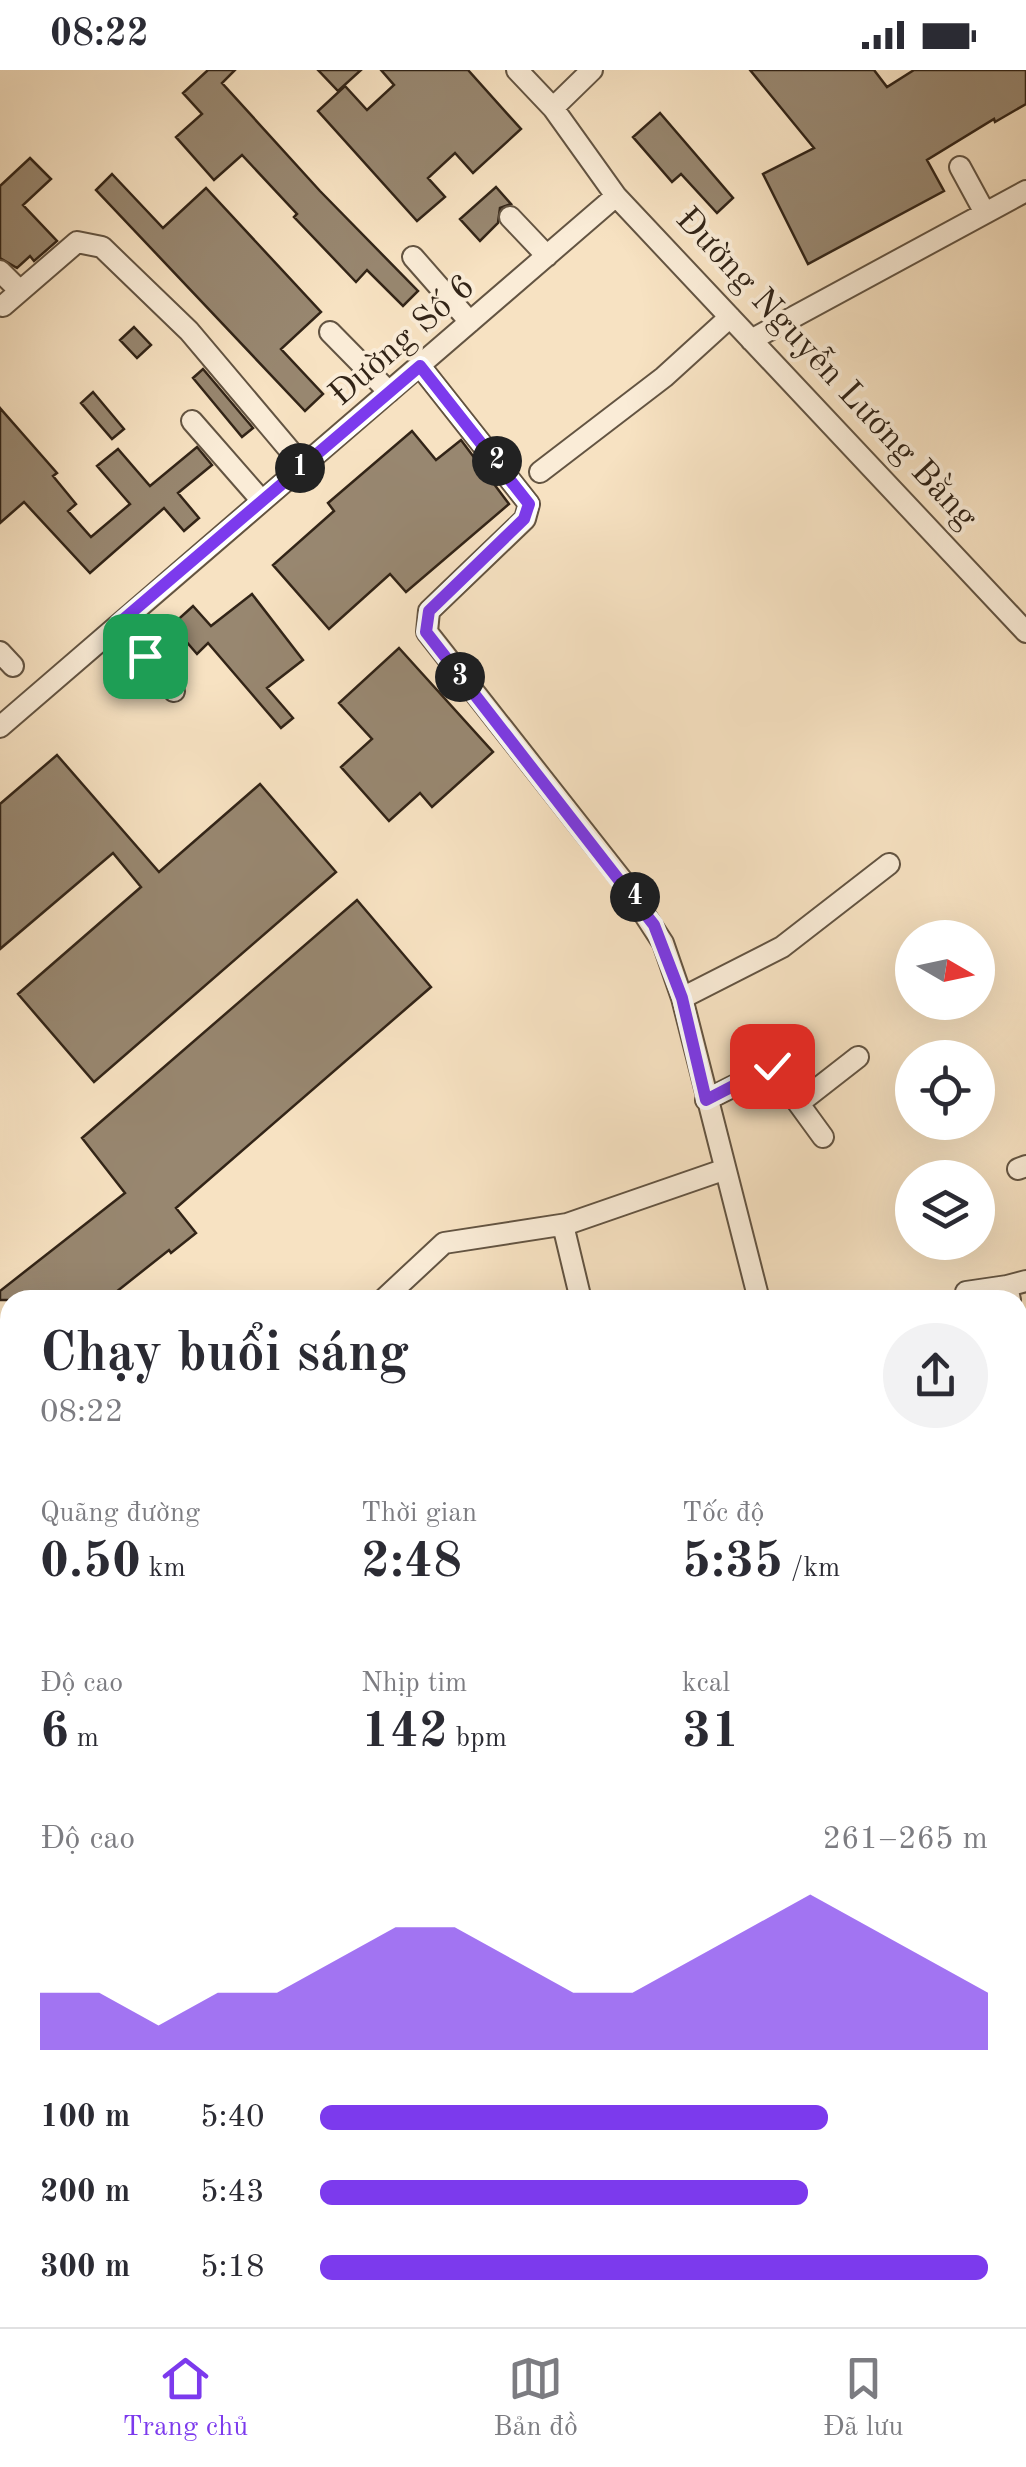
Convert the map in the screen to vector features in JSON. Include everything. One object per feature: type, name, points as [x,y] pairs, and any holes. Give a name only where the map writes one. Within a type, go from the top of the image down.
[{"type":"street","name":"Đường Nguyễn Lương Bằng","points":[[517,70],[552,108],[616,196],[1026,632]]},
{"type":"street","points":[[552,108],[592,70]]},
{"type":"street","points":[[960,167],[984,213]]},
{"type":"street","points":[[751,340],[1026,191]]},
{"type":"street","name":"Đường Số 6","points":[[0,727],[616,196]]},
{"type":"street","points":[[510,217],[547,256]]},
{"type":"street","points":[[3,306],[78,242],[102,248],[189,331],[303,466]]},
{"type":"street","points":[[413,257],[470,322]]},
{"type":"street","points":[[0,271],[20,290]]},
{"type":"street","points":[[540,472],[664,378],[730,317]]},
{"type":"street","points":[[330,332],[389,392]]},
{"type":"street","points":[[420,366],[529,504],[524,519],[429,611],[426,632],[641,906],[664,943],[682,998],[756,1290]]},
{"type":"street","points":[[192,420],[262,502]]},
{"type":"street","points":[[118,624],[174,692]]},
{"type":"street","points":[[682,998],[782,948],[889,864]]},
{"type":"street","points":[[799,1103],[858,1057]]},
{"type":"street","points":[[706,1100],[770,1066],[823,1137]]},
{"type":"street","points":[[394,1290],[444,1243],[563,1225],[723,1170]]},
{"type":"street","points":[[563,1225],[579,1290]]},
{"type":"building","points":[[208,70],[235,70],[222,83],[418,291],[403,306],[367,270],[356,282],[242,155],[214,180],[176,137],[202,114],[183,93]]},
{"type":"building","points":[[318,70],[361,70],[338,91]]},
{"type":"building","points":[[381,70],[468,70],[521,129],[473,173],[455,153],[428,178],[445,197],[417,221],[318,111],[345,86],[367,110],[394,85]]},
{"type":"building","points":[[750,70],[874,70],[887,87],[914,70],[1026,70],[1026,104],[927,160],[944,191],[808,264],[763,174],[814,148]]},
{"type":"building","points":[[660,113],[733,198],[717,213],[681,174],[672,182],[633,137]]},
{"type":"building","points":[[30,158],[51,179],[23,205],[57,241],[34,261],[30,256],[17,268],[0,258],[0,186]]},
{"type":"building","points":[[112,174],[163,228],[206,188],[321,312],[281,349],[323,394],[305,411],[96,190]]},
{"type":"building","points":[[496,187],[511,204],[500,208],[498,223],[480,241],[460,219]]},
{"type":"building","points":[[134,327],[151,345],[137,358],[120,340]]},
{"type":"building","points":[[203,369],[253,428],[242,437],[193,378]]},
{"type":"building","points":[[93,392],[124,429],[112,439],[81,403]]},
{"type":"building","points":[[0,408],[57,473],[53,476],[76,504],[68,511],[91,537],[130,504],[97,466],[118,449],[150,486],[197,447],[212,465],[178,493],[199,518],[184,531],[164,508],[90,573],[24,502],[0,523]]},
{"type":"building","points":[[412,431],[436,460],[461,440],[509,504],[406,592],[390,574],[329,629],[273,565],[334,511],[328,503]]},
{"type":"building","points":[[252,594],[303,660],[267,688],[293,718],[281,728],[208,643],[197,654],[172,625],[193,606],[211,626]]},
{"type":"building","points":[[399,648],[493,752],[432,807],[420,793],[389,821],[341,767],[372,739],[339,703]]},
{"type":"building","points":[[57,755],[159,872],[260,784],[336,872],[94,1082],[18,994],[141,887],[113,853],[0,949],[0,804]]},
{"type":"building","points":[[357,900],[431,987],[176,1208],[196,1233],[119,1290],[1,1290],[125,1193],[82,1138]]},
{"type":"route","points":[[145,656],[118,624],[420,366],[529,504],[524,519],[429,611],[426,632],[654,925],[682,998],[706,1100],[772,1066]]}]
